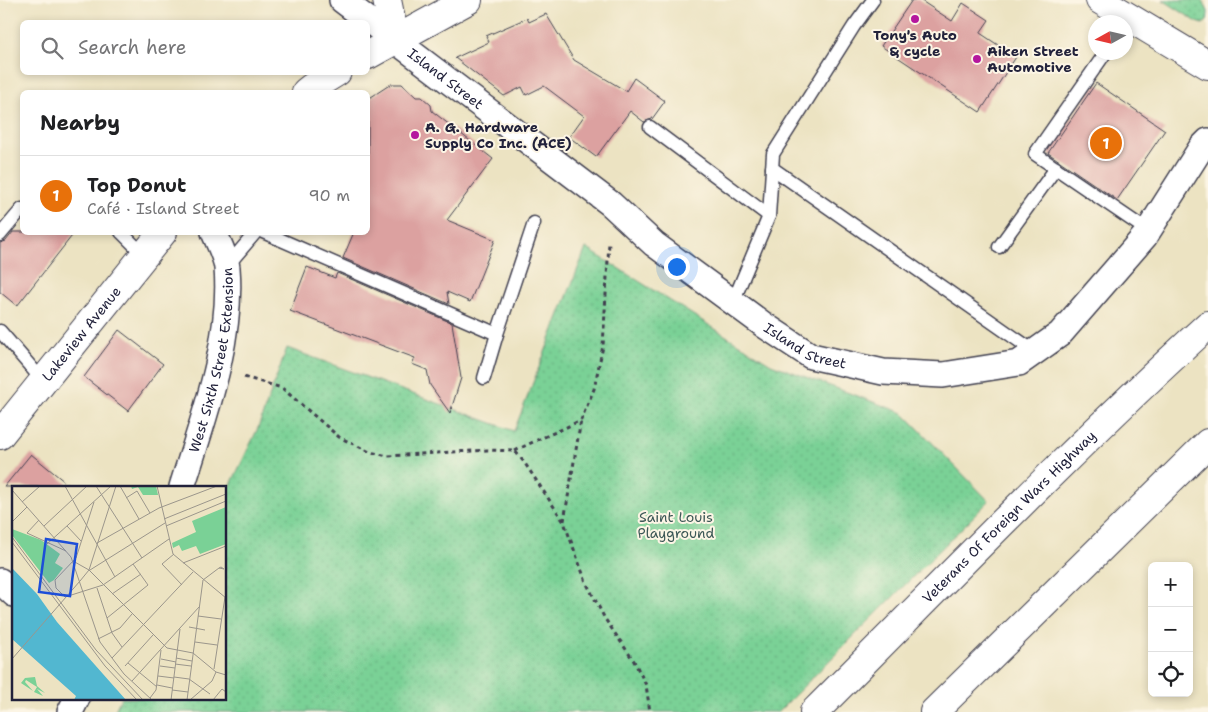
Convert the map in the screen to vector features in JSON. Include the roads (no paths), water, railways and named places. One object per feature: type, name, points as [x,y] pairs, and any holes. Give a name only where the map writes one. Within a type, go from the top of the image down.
[{"type":"main road","points":[[387,0],[395,39]]},
{"type":"main road","points":[[370,54],[468,0]]},
{"type":"main road","points":[[1100,0],[1119,15]]},
{"type":"main road","points":[[1133,25],[1208,65]]},
{"type":"main road","points":[[308,90],[332,75]]},
{"type":"main road","name":"Lakeview Avenue","points":[[0,435],[161,235]]},
{"type":"main road","name":"Veterans Of Foreign Wars Highway","points":[[814,712],[1165,364],[1208,325]]},
{"type":"main road","points":[[934,712],[1208,443]]},
{"type":"street","name":"Island Street","points":[[342,0],[369,20]]},
{"type":"street","name":"Island Street","points":[[370,21],[611,204],[654,244],[732,302],[811,356],[883,372],[943,375],[1019,363],[1035,352],[1060,334],[1148,231],[1208,141]]},
{"type":"street","name":"West Sixth Street Extension","points":[[182,486],[218,368],[227,299],[227,266],[215,235]]},
{"type":"street","points":[[0,581],[12,592]]},
{"type":"street","points":[[70,712],[76,700]]},
{"type":"lane","points":[[732,302],[769,216],[772,154],[854,26],[873,0]]},
{"type":"lane","points":[[1100,60],[1035,154],[1148,231]]},
{"type":"lane","points":[[650,127],[769,216]]},
{"type":"lane","points":[[772,168],[1035,352]]},
{"type":"lane","points":[[999,248],[1056,168]]},
{"type":"lane","points":[[0,234],[20,211]]},
{"type":"lane","points":[[484,378],[534,223]]},
{"type":"lane","points":[[124,235],[144,255]]},
{"type":"lane","points":[[227,266],[253,235]]},
{"type":"lane","points":[[270,235],[497,334]]},
{"type":"lane","points":[[0,331],[43,382]]},
{"type":"place","name":"Tony's Auto & cycle","points":[[915,19]]},
{"type":"place","name":"Aiken Street Automotive","points":[[977,59]]},
{"type":"place","name":"A. G. Hardware Supply Co Inc. (ACE)","points":[[415,135]]},
{"type":"place","name":"Top Donut","points":[[1106,143]]},
{"type":"park label","name":"Saint Louis Playground","points":[[676,526]]}]
